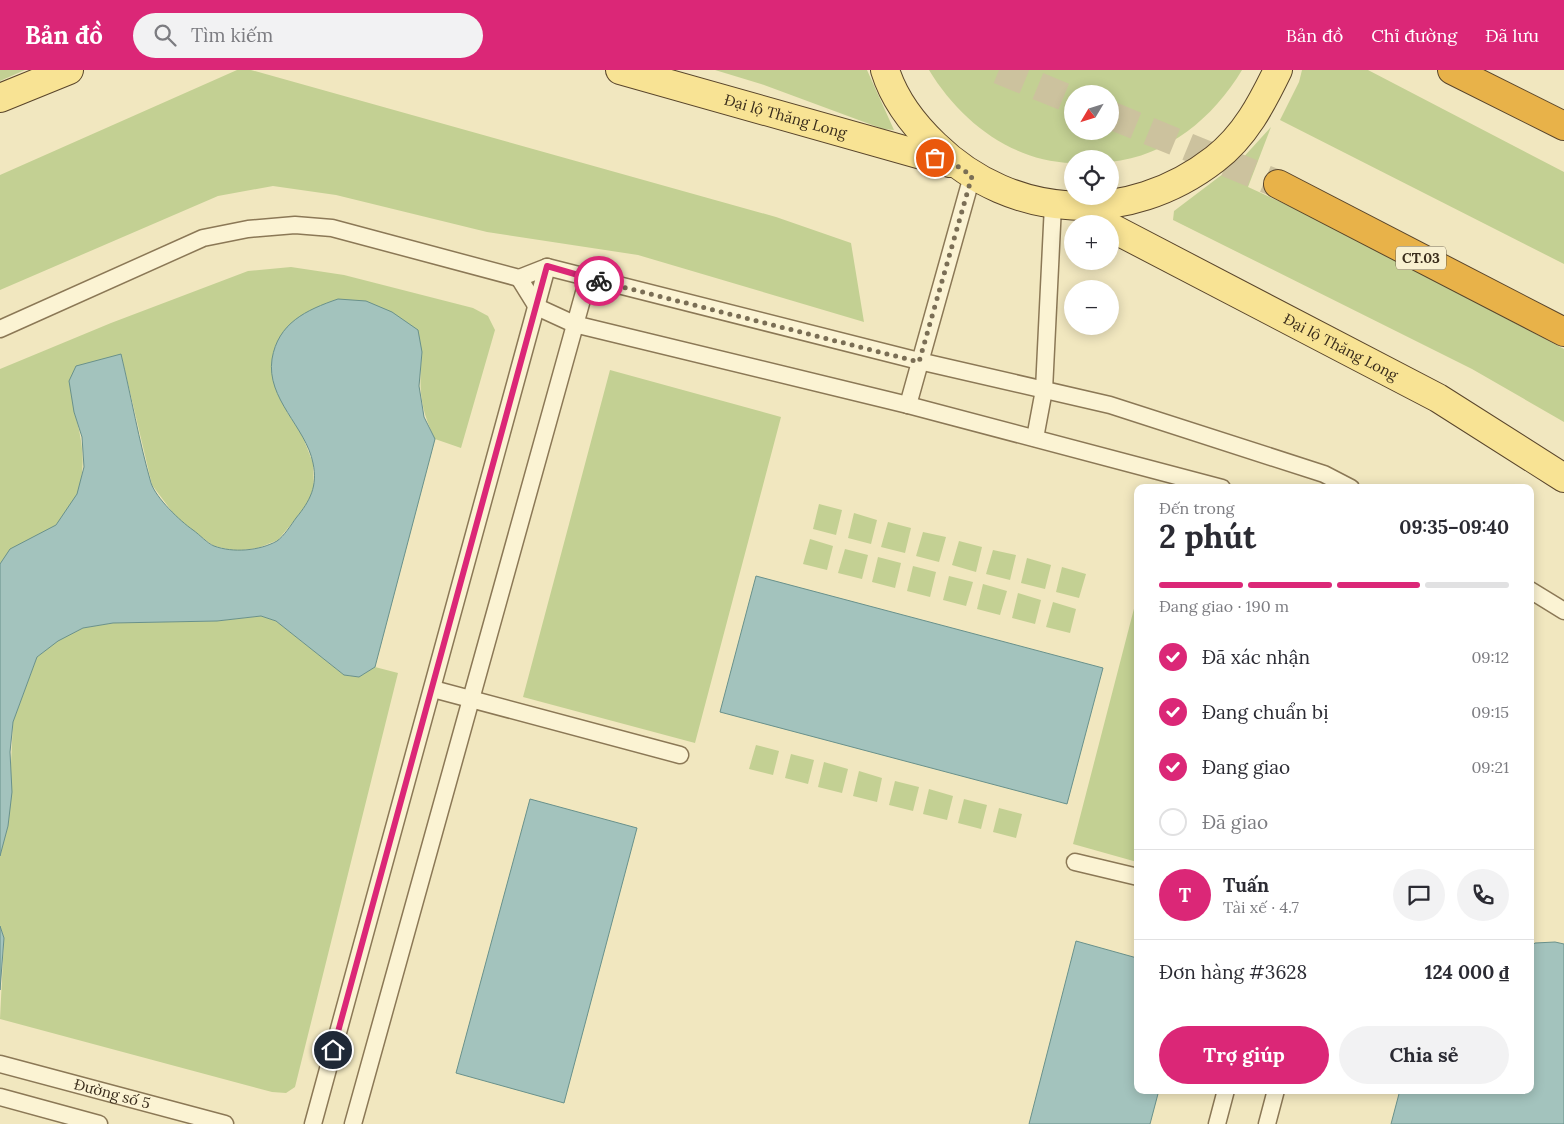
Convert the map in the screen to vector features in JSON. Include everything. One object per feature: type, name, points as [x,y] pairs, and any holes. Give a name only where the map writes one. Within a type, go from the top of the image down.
[{"type":"highway","points":[[1452,70],[1564,126]]},
{"type":"highway","name":"CT.03","points":[[1278,184],[1564,332]]},
{"type":"main road","points":[[0,98],[69,70]]},
{"type":"main road","name":"Đại lộ Thăng Long","points":[[620,70],[963,170]]},
{"type":"main road","points":[[885,70],[890,84],[917,128],[963,170],[1012,195],[1062,206],[1082,215]]},
{"type":"main road","points":[[1062,206],[1120,203],[1167,189],[1216,159],[1255,116],[1278,70]]},
{"type":"main road","name":"Đại lộ Thăng Long","points":[[1119,232],[1438,398],[1564,478]]},
{"type":"lane","points":[[908,405],[963,170]]},
{"type":"lane","points":[[1035,438],[1044,390],[1062,206]]},
{"type":"lane","points":[[0,329],[203,238],[248,229],[295,225],[332,228],[519,278],[547,266],[919,362],[1110,405],[1324,474],[1343,484]]},
{"type":"lane","points":[[313,1124],[547,266]]},
{"type":"lane","points":[[519,278],[537,307],[574,324],[908,405],[1207,484]]},
{"type":"lane","points":[[353,1124],[588,278]]},
{"type":"lane","points":[[1534,592],[1564,611]]},
{"type":"lane","points":[[433,688],[680,755]]},
{"type":"lane","points":[[1075,862],[1134,876]]},
{"type":"lane","name":"Đường số 5","points":[[0,1064],[225,1124]]},
{"type":"lane","points":[[1217,1124],[1225,1094]]},
{"type":"lane","points":[[1267,1124],[1275,1094]]},
{"type":"lane","points":[[0,1097],[99,1124]]},
{"type":"green space","points":[[0,70],[25,70],[0,81]]},
{"type":"green space","points":[[237,70],[251,70],[776,217],[851,243],[864,322],[638,255],[487,232],[336,195],[273,186],[218,196],[0,290],[0,175]]},
{"type":"green space","points":[[715,70],[867,70],[894,130],[883,129],[761,84]]},
{"type":"green space","points":[[929,70],[1242,70],[1217,104],[1187,132],[1151,152],[1119,160],[1119,150],[1064,150],[1064,162],[1050,161],[1028,155],[989,135],[956,106]]},
{"type":"green space","points":[[1302,70],[1368,70],[1564,172],[1564,264],[1280,120],[1299,82]]},
{"type":"green space","points":[[1271,127],[1248,187],[1324,222],[1564,349],[1564,422],[1472,369],[1173,220],[1174,211],[1240,161]]},
{"type":"green space","points":[[291,267],[344,275],[473,308],[488,316],[495,330],[461,448],[435,439],[430,428],[421,397],[422,352],[287,412],[302,435],[313,463],[314,492],[308,504],[278,540],[258,548],[235,551],[214,546],[179,521],[152,485],[121,354],[74,412],[79,428],[83,461],[77,493],[70,508],[60,521],[46,532],[15,548],[0,564],[0,369],[111,323],[248,271]]},
{"type":"green space","points":[[610,370],[781,417],[695,743],[523,697]]},
{"type":"green space","points":[[819,504],[842,510],[836,535],[813,529]]},
{"type":"green space","points":[[854,513],[877,520],[871,544],[848,538]]},
{"type":"green space","points":[[888,522],[911,528],[905,553],[881,547]]},
{"type":"green space","points":[[923,532],[946,537],[939,562],[916,556]]},
{"type":"green space","points":[[810,539],[833,546],[827,570],[803,564]]},
{"type":"green space","points":[[959,541],[982,547],[976,572],[952,565]]},
{"type":"green space","points":[[845,549],[868,555],[862,579],[838,573]]},
{"type":"green space","points":[[993,550],[1016,555],[1010,580],[986,574]]},
{"type":"green space","points":[[878,557],[901,563],[895,588],[872,582]]},
{"type":"green space","points":[[1027,558],[1051,565],[1045,589],[1021,583]]},
{"type":"green space","points":[[913,566],[936,572],[930,597],[907,591]]},
{"type":"green space","points":[[1062,567],[1086,574],[1079,598],[1056,592]]},
{"type":"green space","points":[[949,576],[973,582],[966,606],[943,600]]},
{"type":"green space","points":[[983,584],[1007,591],[1000,615],[977,609]]},
{"type":"green space","points":[[1018,593],[1041,600],[1035,624],[1012,618]]},
{"type":"green space","points":[[1053,602],[1076,609],[1070,633],[1046,627]]},
{"type":"green space","points":[[1134,609],[1134,861],[1073,844]]},
{"type":"green space","points":[[261,616],[276,621],[344,675],[359,677],[375,667],[398,673],[295,1087],[286,1093],[272,1092],[0,1019],[4,938],[0,926],[0,856],[8,826],[13,722],[37,657],[57,641],[83,628],[113,623],[217,621]]},
{"type":"green space","points":[[756,745],[779,751],[773,775],[749,769]]},
{"type":"green space","points":[[791,754],[814,760],[808,784],[785,778]]},
{"type":"green space","points":[[824,762],[848,769],[842,793],[818,787]]},
{"type":"green space","points":[[859,771],[882,778],[877,802],[853,796]]},
{"type":"green space","points":[[895,781],[919,787],[913,811],[889,805]]},
{"type":"green space","points":[[929,789],[953,796],[947,820],[923,814]]},
{"type":"green space","points":[[964,799],[987,805],[981,829],[958,823]]},
{"type":"green space","points":[[999,808],[1022,814],[1016,838],[993,832]]},
{"type":"water","points":[[338,299],[366,301],[392,312],[418,330],[422,352],[419,386],[424,417],[435,439],[375,667],[359,677],[344,675],[276,621],[261,616],[217,621],[113,623],[83,628],[58,641],[37,657],[13,722],[10,752],[12,792],[8,826],[0,856],[0,564],[10,549],[56,525],[77,494],[84,467],[82,437],[74,412],[69,381],[76,366],[121,354],[151,483],[158,495],[182,521],[214,546],[229,550],[246,550],[262,547],[277,541],[282,536],[301,512],[314,486],[313,463],[309,450],[280,400],[275,387],[272,359],[275,347],[280,336],[295,320],[315,308]]},
{"type":"water","points":[[756,576],[1103,668],[1067,804],[720,712]]},
{"type":"water","points":[[530,799],[637,828],[564,1103],[456,1073]]},
{"type":"water","points":[[0,926],[4,938],[0,990]]},
{"type":"water","points":[[1076,941],[1134,957],[1134,1094],[1158,1094],[1150,1124],[1029,1124]]},
{"type":"water","points":[[1555,942],[1564,944],[1564,1124],[1391,1124],[1399,1094],[1534,1094],[1535,943]]},
{"type":"tunnel","points":[[999,70],[1064,97]]},
{"type":"tunnel","points":[[1119,119],[1278,184]]},
{"type":"way so far","points":[[599,281],[919,362],[972,176],[954,164],[935,158]]},
{"type":"route","points":[[333,1050],[527,345],[547,266],[599,281]]}]
